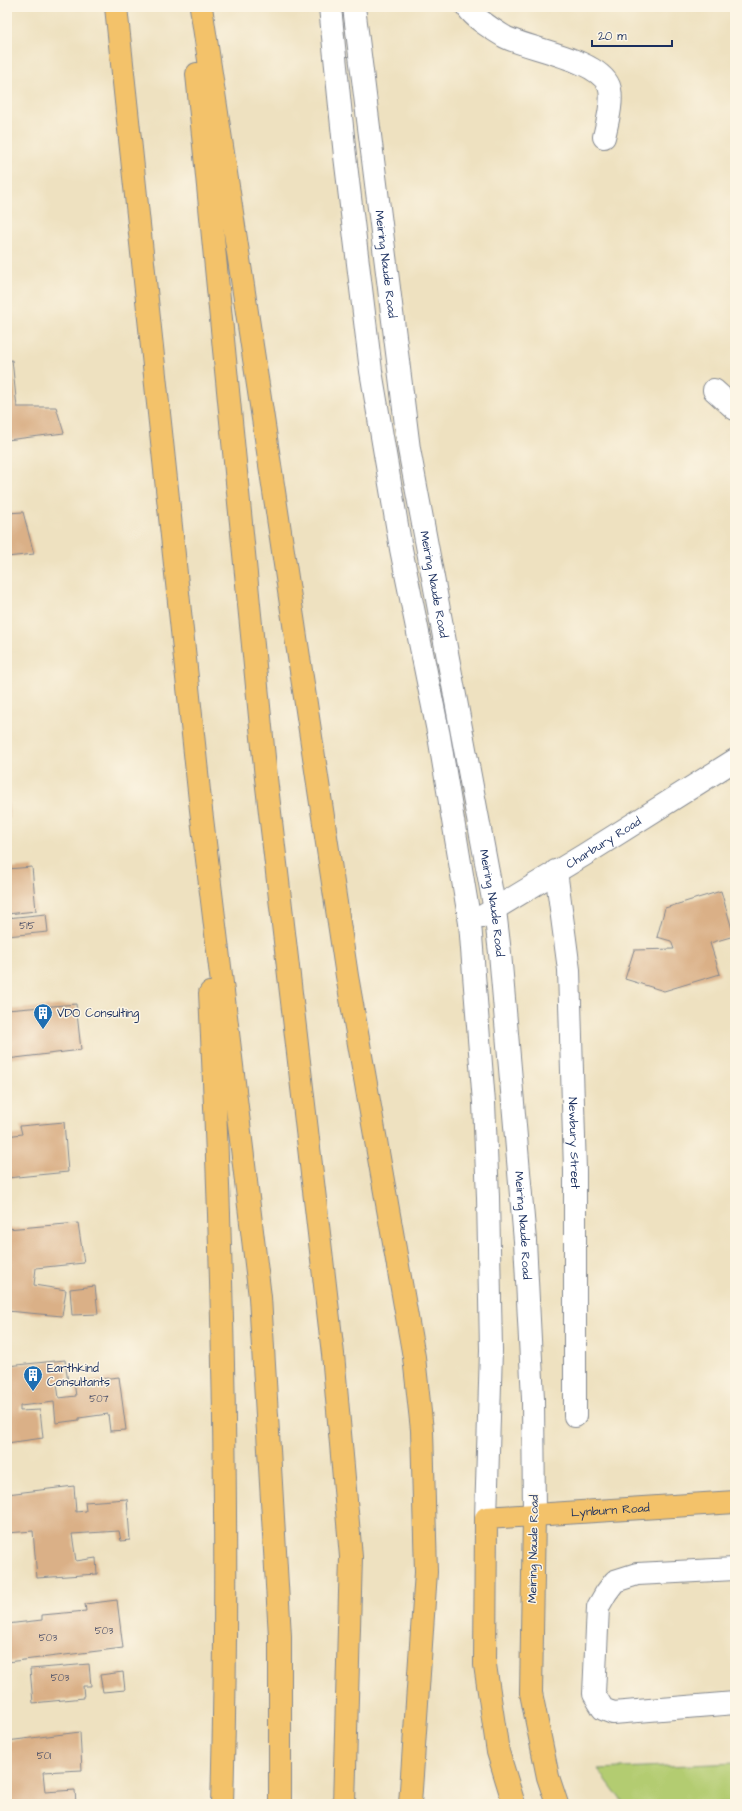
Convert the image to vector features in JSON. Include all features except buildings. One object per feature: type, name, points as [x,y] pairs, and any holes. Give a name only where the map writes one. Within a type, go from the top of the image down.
[{"type":"main road","points":[[116,7],[201,810],[260,1297],[280,1636],[280,1804]]},
{"type":"main road","points":[[190,7],[266,778],[332,1354],[350,1549],[344,1804]]},
{"type":"main road","points":[[201,7],[347,976],[414,1357],[422,1430],[426,1572],[410,1804]]},
{"type":"main road","points":[[201,810],[216,1120],[222,1295],[226,1612],[222,1804]]},
{"type":"main road","name":"Lynburn Road","points":[[486,1518],[735,1502]]},
{"type":"main road","name":"Meiring Naude Road","points":[[534,1515],[531,1693],[548,1777],[557,1804]]},
{"type":"main road","name":"Meiring Naude Road","points":[[486,1518],[485,1665],[498,1752],[514,1804]]},
{"type":"street","name":"Meiring Naude Road","points":[[330,7],[344,156],[371,371],[401,549],[439,736],[470,923],[484,1103],[488,1197],[491,1350],[486,1518]]},
{"type":"street","name":"Meiring Naude Road","points":[[354,7],[409,448],[495,910],[525,1241],[533,1399],[534,1515]]},
{"type":"street","points":[[466,7],[472,14],[506,37],[562,56],[595,70],[609,86],[610,106],[604,138]]},
{"type":"street","points":[[714,390],[735,409]]},
{"type":"street","name":"Charbury Road","points":[[470,923],[495,910],[735,760]]},
{"type":"street","name":"Newbury Street","points":[[556,871],[570,986],[575,1171],[575,1416]]},
{"type":"street","points":[[735,1569],[637,1574],[615,1581],[598,1607],[594,1694],[603,1709],[613,1713],[735,1703]]},
{"type":"green space","points":[[735,1763],[735,1804],[624,1804],[598,1769]]},
{"type":"place","name":"VDO Consulting","points":[[43,1030]]},
{"type":"place","name":"Earthkind Consultants","points":[[33,1392]]}]
